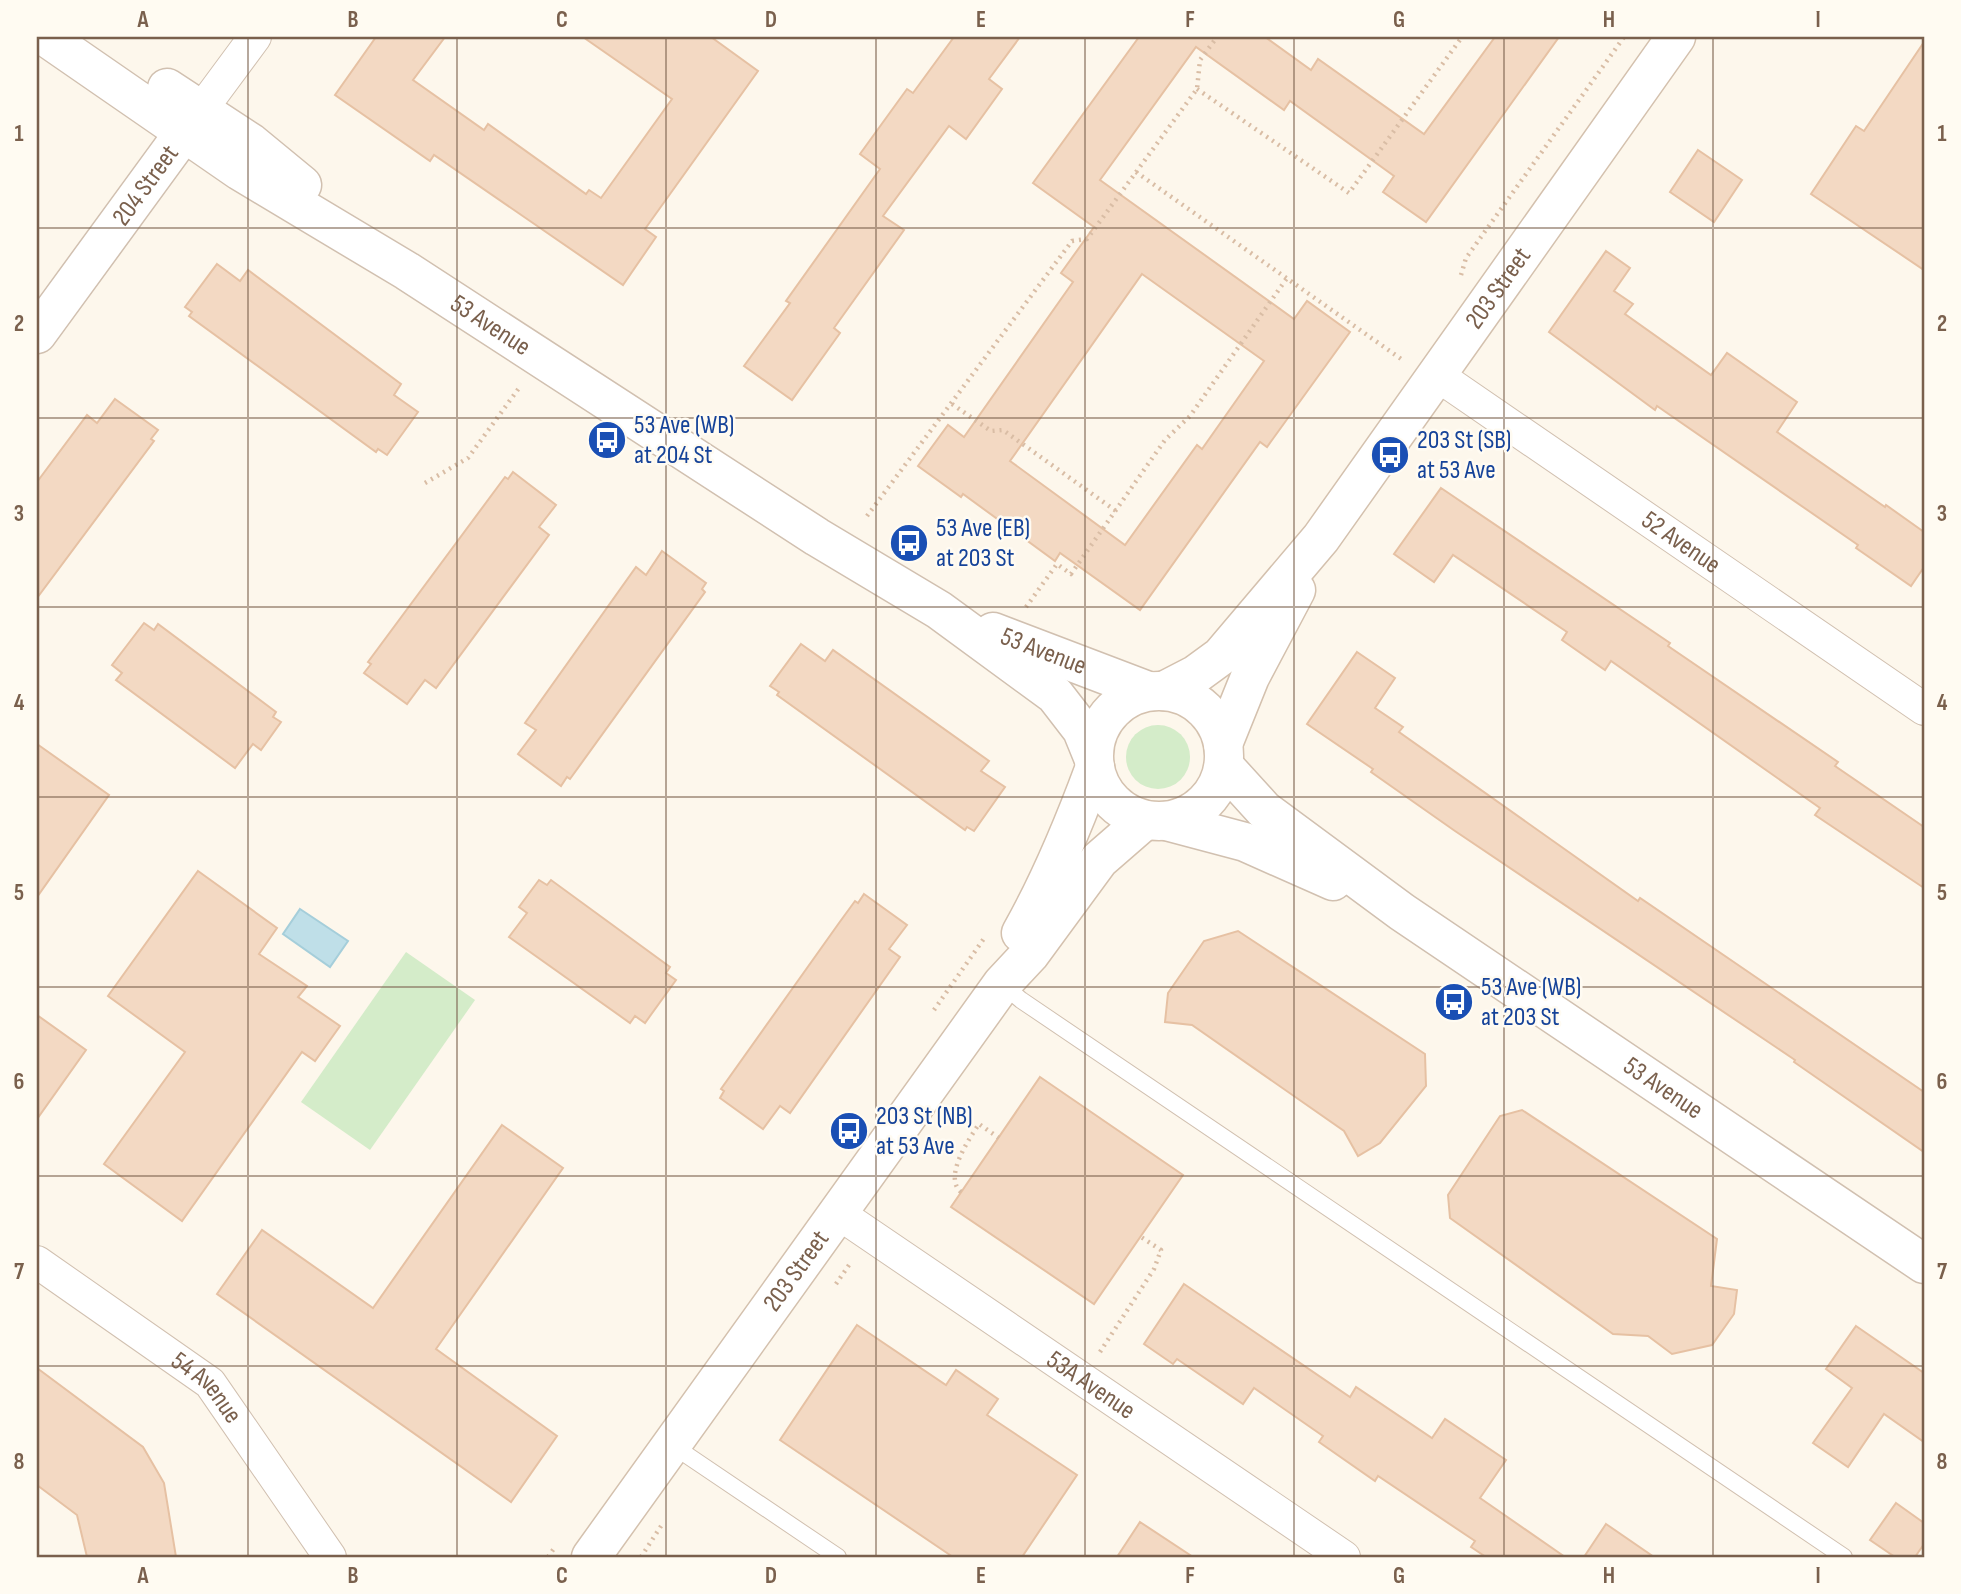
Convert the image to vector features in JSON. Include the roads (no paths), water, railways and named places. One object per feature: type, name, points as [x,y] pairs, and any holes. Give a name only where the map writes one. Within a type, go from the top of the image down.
[{"type":"street","name":"53 Avenue","points":[[46,37],[192,121],[251,143],[407,271]]},
{"type":"street","name":"53 Avenue","points":[[90,37],[192,121],[240,171],[407,271],[817,537],[939,610],[1055,695],[1082,730],[1094,762]]},
{"type":"street","name":"204 Street","points":[[37,334],[255,37]]},
{"type":"street","name":"203 Street","points":[[1224,755],[1250,677],[1321,538],[1423,369],[1676,37]]},
{"type":"street","name":"52 Avenue","points":[[1423,369],[1924,709]]},
{"type":"street","name":"203 Street","points":[[1156,691],[1195,675],[1221,656],[1321,538]]},
{"type":"street","name":"53 Avenue","points":[[939,610],[1156,691]]},
{"type":"street","points":[[1156,691],[1185,696],[1203,708],[1216,724],[1224,755],[1217,786],[1204,803],[1186,815],[1156,820],[1125,812],[1108,797],[1098,779],[1094,762],[1097,736],[1107,716],[1122,702],[1156,691]]},
{"type":"street","name":"53 Avenue","points":[[1224,755],[1264,810],[1402,912],[1924,1264]]},
{"type":"street","name":"203 Street","points":[[1002,984],[1013,946],[1043,894],[1068,839],[1094,762]]},
{"type":"street","name":"53 Avenue","points":[[1156,820],[1245,842],[1402,912]]},
{"type":"street","name":"203 Street","points":[[591,1557],[1002,984],[1030,954],[1100,860],[1156,820]]},
{"type":"street","name":"53A Avenue","points":[[838,1213],[1344,1557]]},
{"type":"street","name":"54 Avenue","points":[[37,1262],[210,1383],[330,1557]]},
{"type":"lane","points":[[1002,984],[1030,1006],[1844,1557]]},
{"type":"lane","points":[[672,1445],[838,1557]]},
{"type":"water","points":[[300,909],[348,941],[330,967],[283,934]]},
{"type":"place","name":"53 Ave (WB) at 204 St","points":[[607,440]]},
{"type":"place","name":"203 St (SB) at 53 Ave","points":[[1390,455]]},
{"type":"place","name":"53 Ave (EB) at 203 St","points":[[909,543]]},
{"type":"place","name":"53 Ave (WB) at 203 St","points":[[1454,1002]]},
{"type":"place","name":"203 St (NB) at 53 Ave","points":[[849,1131]]}]
